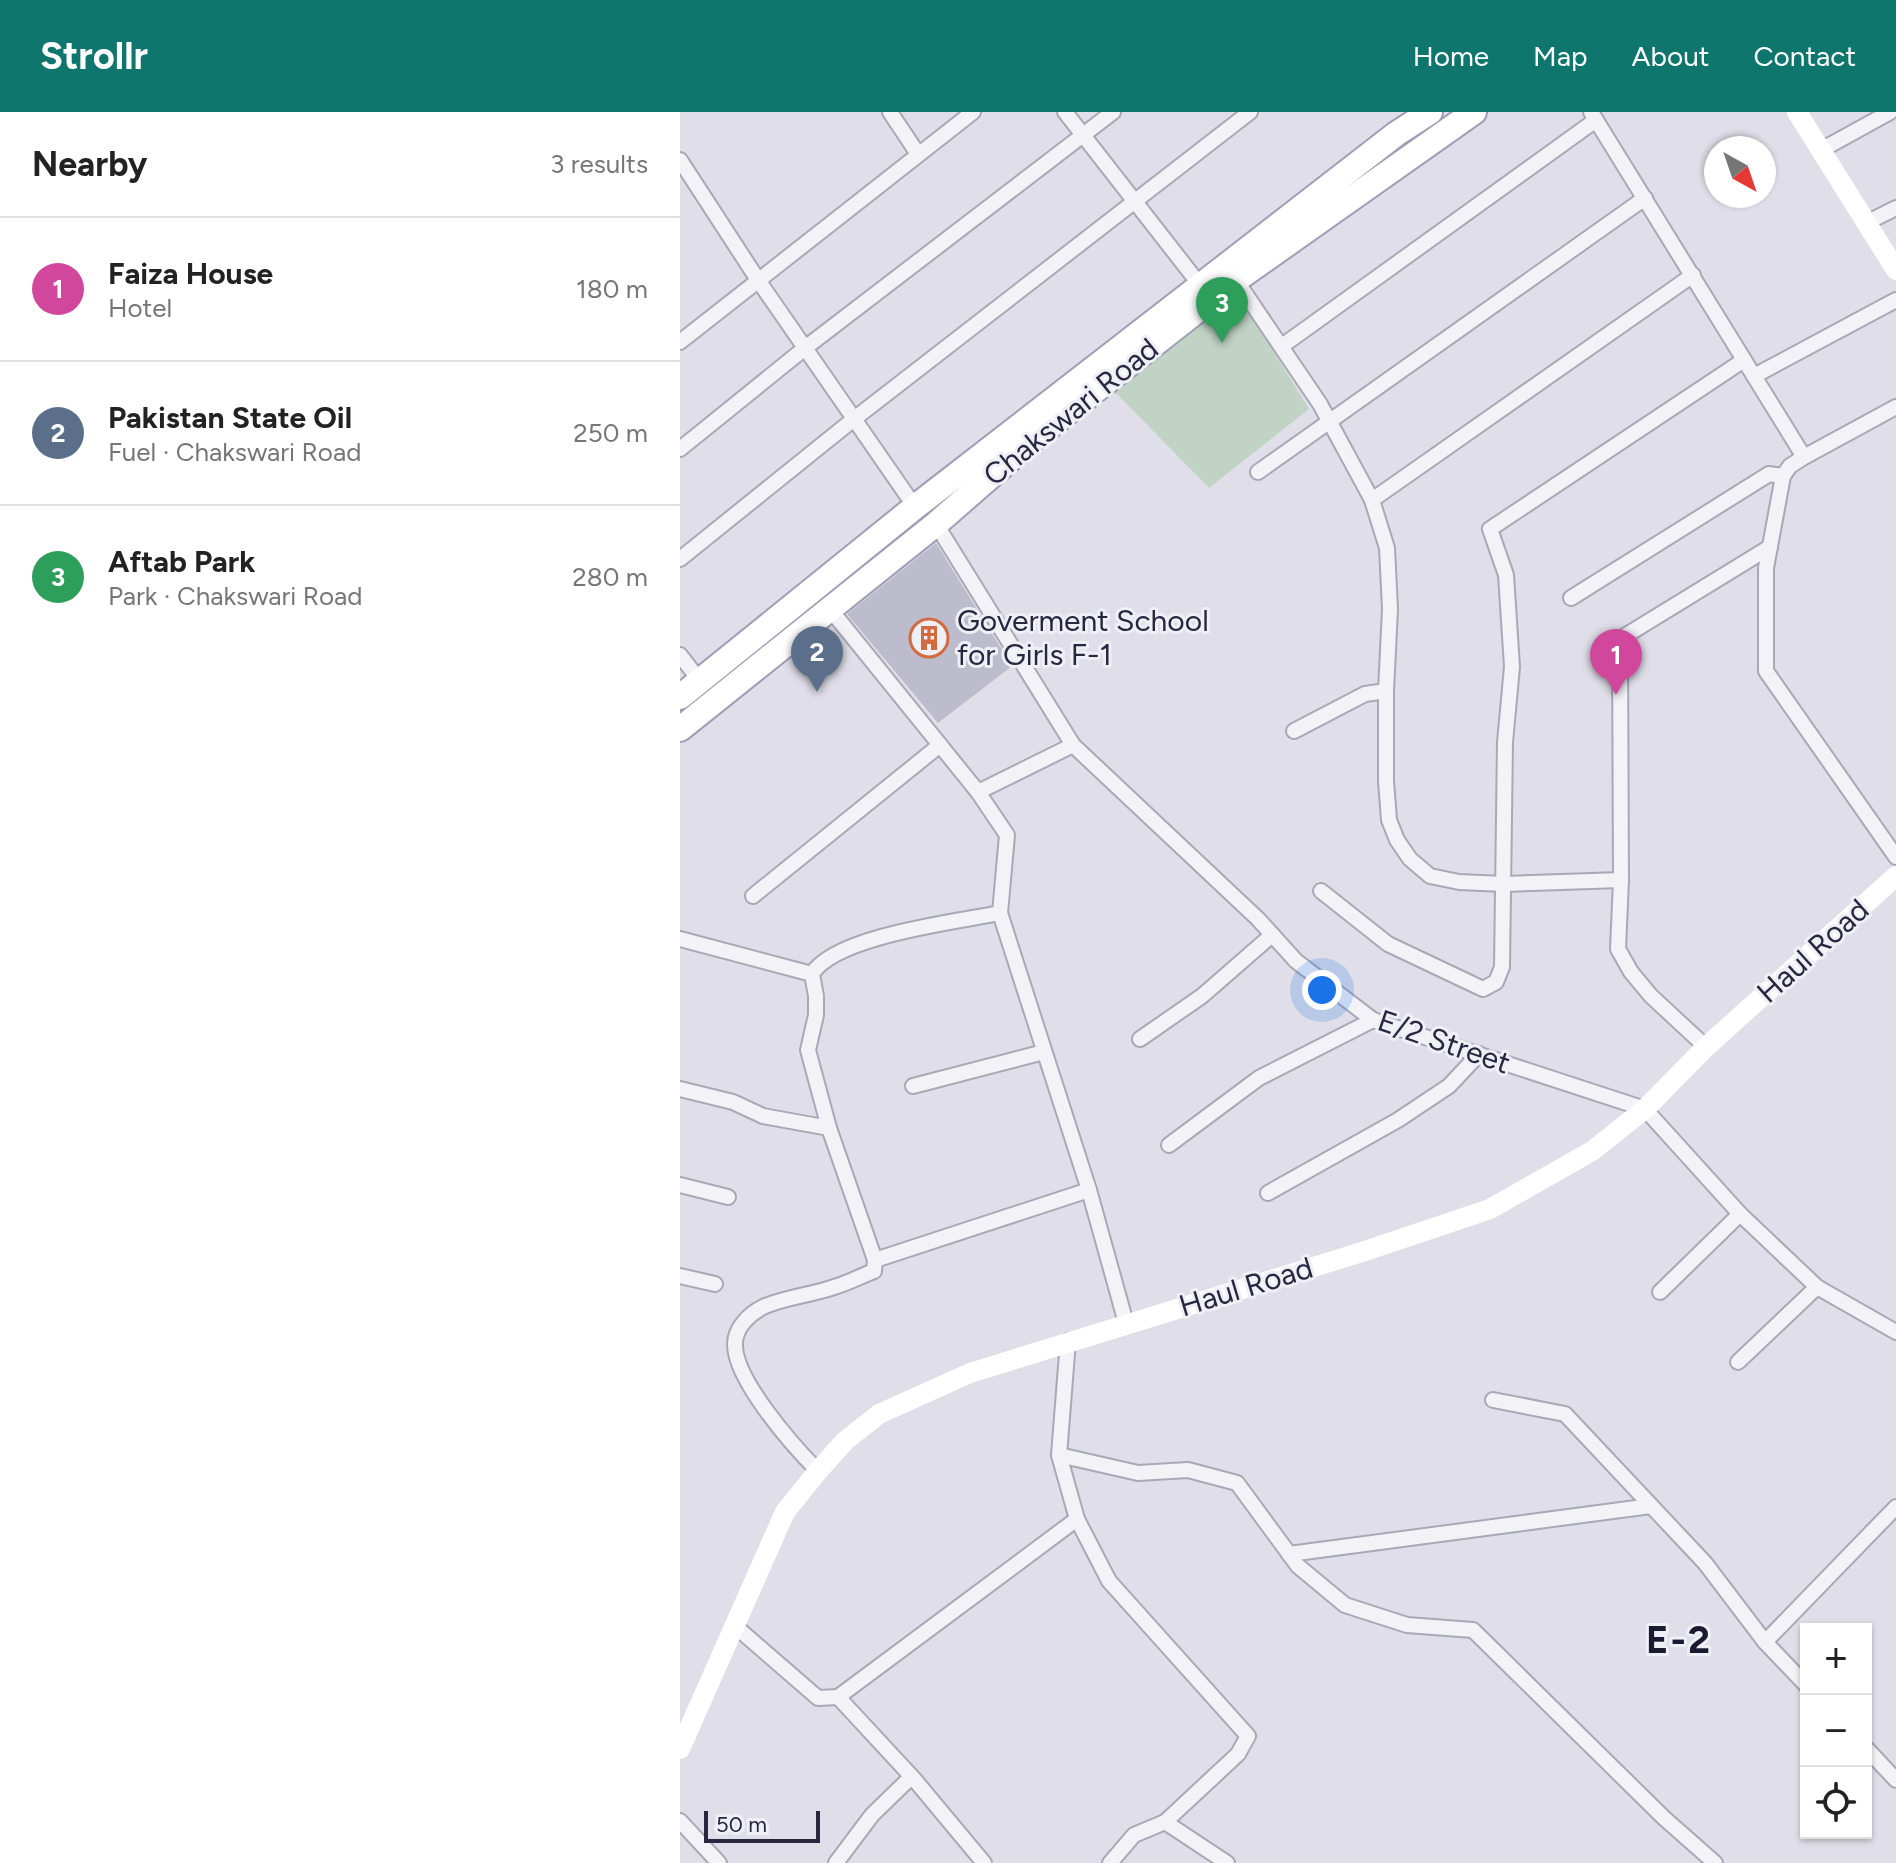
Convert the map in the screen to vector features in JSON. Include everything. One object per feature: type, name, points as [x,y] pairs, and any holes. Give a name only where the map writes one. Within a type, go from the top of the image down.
[{"type":"main road","name":"Chakswari Road","points":[[680,697],[915,507],[1396,134],[1430,112]]},
{"type":"main road","name":"Chakswari Road","points":[[680,729],[936,524],[1031,441],[1236,280],[1474,112]]},
{"type":"main road","points":[[1797,112],[1896,270]]},
{"type":"main road","name":"Haul Road","points":[[680,1749],[785,1512],[845,1441],[879,1414],[970,1373],[1362,1252],[1490,1209],[1592,1151],[1645,1109],[1706,1047],[1896,876]]},
{"type":"street","points":[[890,112],[918,154]]},
{"type":"street","points":[[680,342],[973,112]]},
{"type":"street","points":[[1065,112],[1200,285]]},
{"type":"street","points":[[680,449],[805,348],[1113,112]]},
{"type":"street","points":[[680,559],[854,419],[1250,112]]},
{"type":"street","points":[[1821,150],[1890,112]]},
{"type":"street","points":[[1282,346],[1593,116],[1804,457]]},
{"type":"street","points":[[680,160],[758,280],[915,507]]},
{"type":"street","points":[[1258,472],[1645,198]]},
{"type":"street","points":[[1866,223],[1896,208]]},
{"type":"street","points":[[1372,500],[1693,275]]},
{"type":"street","points":[[1236,280],[1329,421],[1372,500],[1387,548],[1390,609],[1386,781],[1389,820],[1397,840],[1410,859],[1430,876],[1459,882],[1504,884],[1621,880]]},
{"type":"street","points":[[1754,376],[1896,300]]},
{"type":"street","points":[[1321,891],[1388,944],[1483,989],[1496,982],[1502,967],[1505,742],[1512,667],[1506,575],[1490,529],[1744,360]]},
{"type":"street","points":[[1896,407],[1790,466],[1783,476],[1766,568],[1766,671],[1896,857]]},
{"type":"street","points":[[1571,598],[1769,474],[1783,476]]},
{"type":"street","name":"E/2 Street","points":[[936,524],[1073,745],[1258,919],[1296,961],[1373,1020],[1645,1109],[1740,1214],[1817,1287],[1896,1332]]},
{"type":"street","points":[[1706,1047],[1651,996],[1631,972],[1618,949],[1621,880],[1620,639],[1770,547]]},
{"type":"street","points":[[830,609],[978,792],[1007,835],[1000,913],[1089,1190],[1126,1323]]},
{"type":"street","points":[[680,655],[700,681]]},
{"type":"street","points":[[1294,731],[1365,694],[1386,691]]},
{"type":"street","points":[[753,896],[940,745]]},
{"type":"street","points":[[978,792],[1073,745]]},
{"type":"street","points":[[818,1471],[791,1445],[746,1378],[734,1346],[737,1332],[745,1320],[763,1307],[836,1287],[874,1271],[875,1260],[829,1128],[808,1050],[816,1015],[812,974],[818,963],[865,941],[1000,913]]},
{"type":"street","points":[[1140,1039],[1202,996],[1272,935]]},
{"type":"street","points":[[680,939],[812,974]]},
{"type":"street","points":[[1169,1145],[1259,1078],[1373,1020]]},
{"type":"street","points":[[913,1086],[1044,1052]]},
{"type":"street","points":[[1268,1193],[1411,1112],[1449,1086],[1479,1054]]},
{"type":"street","points":[[680,1089],[733,1102],[763,1116],[829,1128]]},
{"type":"street","points":[[680,1185],[728,1197]]},
{"type":"street","points":[[875,1260],[1089,1190]]},
{"type":"street","points":[[1660,1292],[1740,1214]]},
{"type":"street","points":[[680,1276],[715,1284]]},
{"type":"street","points":[[1738,1362],[1817,1287]]},
{"type":"street","points":[[1068,1341],[1059,1455],[1077,1519],[1109,1581],[1248,1736],[1238,1754],[1165,1822],[1134,1835],[1110,1863]]},
{"type":"street","points":[[1493,1400],[1565,1414],[1705,1563],[1765,1642],[1800,1679]]},
{"type":"street","points":[[1059,1455],[1138,1473],[1188,1470],[1237,1483],[1298,1566],[1345,1605],[1407,1625],[1473,1630],[1664,1818],[1715,1863]]},
{"type":"street","points":[[1289,1554],[1651,1506]]},
{"type":"street","points":[[1765,1642],[1896,1507]]},
{"type":"street","points":[[735,1626],[818,1698],[838,1697],[1077,1519]]},
{"type":"street","points":[[838,1697],[914,1779],[984,1863]]},
{"type":"street","points":[[1872,1754],[1894,1775]]},
{"type":"street","points":[[836,1863],[872,1815],[907,1781],[914,1779]]},
{"type":"street","points":[[680,1821],[719,1863]]},
{"type":"street","points":[[1165,1822],[1227,1863]]},
{"type":"green space","points":[[1238,294],[1309,409],[1209,488],[1115,392]]},
{"type":"building","name":"Goverment School for Girls F-1","points":[[936,543],[1012,666],[938,723],[847,614]]},
{"type":"place","name":"Aftab Park","points":[[1222,343]]},
{"type":"place","name":"Goverment School for Girls F-1","points":[[929,638]]},
{"type":"place","name":"Pakistan State Oil","points":[[817,692]]},
{"type":"place","name":"Faiza House","points":[[1616,695]]},
{"type":"district","name":"E-2","points":[[1679,1640]]}]
